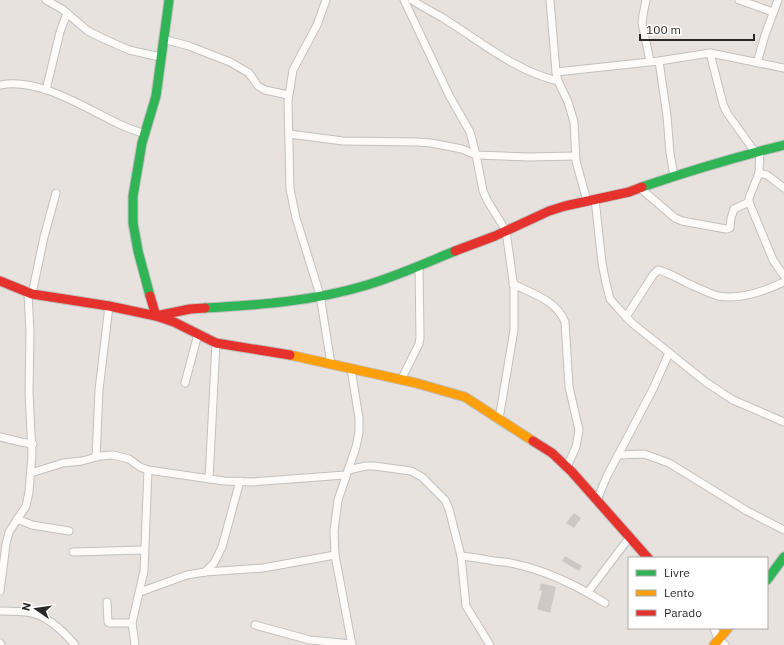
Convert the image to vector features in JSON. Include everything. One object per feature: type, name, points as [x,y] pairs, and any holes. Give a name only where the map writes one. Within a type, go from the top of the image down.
[{"type":"street","points":[[46,0],[62,9],[88,31],[115,45],[129,50],[160,57]]},
{"type":"street","points":[[156,316],[138,251],[133,223],[132,196],[137,164],[156,96],[160,57],[169,0]]},
{"type":"street","points":[[326,0],[317,25],[293,70],[288,95],[290,189],[296,218],[320,295],[331,364]]},
{"type":"street","points":[[404,0],[449,95],[470,132],[483,191],[506,230],[513,284],[514,337],[499,419]]},
{"type":"street","points":[[412,0],[423,8],[443,18],[495,53],[539,75],[558,81]]},
{"type":"street","points":[[550,0],[556,72],[574,122],[577,170],[591,200],[610,299],[626,317],[707,383],[733,400],[784,422]]},
{"type":"street","points":[[646,0],[642,23],[650,61]]},
{"type":"street","points":[[739,0],[773,12]]},
{"type":"street","points":[[757,63],[778,0]]},
{"type":"street","points":[[412,16],[423,8]]},
{"type":"street","points":[[46,90],[60,32],[67,13]]},
{"type":"street","points":[[163,38],[189,46],[230,62],[249,73],[258,86],[264,90],[288,95]]},
{"type":"street","points":[[556,72],[659,61],[710,53],[784,68]]},
{"type":"street","points":[[710,53],[723,104],[727,113],[757,151],[760,173],[749,198],[749,202],[773,260],[784,276]]},
{"type":"street","points":[[659,61],[674,176]]},
{"type":"street","points":[[0,86],[8,84],[29,86],[66,96],[119,124],[145,134]]},
{"type":"street","points":[[289,134],[343,141],[431,143],[462,149],[476,155],[576,156]]},
{"type":"street","points":[[156,316],[190,309],[263,305],[336,293],[368,285],[495,236],[550,211],[565,206],[612,196],[640,188],[757,151],[782,147]]},
{"type":"street","points":[[760,173],[767,175],[784,188]]},
{"type":"street","points":[[640,188],[675,218],[682,221],[726,229],[730,228],[733,211],[749,202]]},
{"type":"street","points":[[0,591],[9,532],[26,506],[29,492],[33,444],[29,392],[30,294],[56,193]]},
{"type":"street","points":[[401,380],[419,344],[420,338],[419,265]]},
{"type":"street","points":[[626,317],[658,270],[707,292],[725,297],[741,296],[771,288],[784,282]]},
{"type":"street","points":[[0,282],[30,294],[109,306],[156,316],[174,322],[216,343],[281,353],[401,380],[465,397],[552,453],[597,500],[647,557]]},
{"type":"street","points":[[513,284],[547,300],[562,314],[565,322],[569,387],[579,430],[576,447],[566,467]]},
{"type":"street","points":[[96,457],[99,390],[109,306]]},
{"type":"street","points":[[185,383],[198,334]]},
{"type":"street","points":[[209,479],[216,343]]},
{"type":"street","points":[[597,500],[607,476],[653,389],[669,353]]},
{"type":"street","points":[[255,625],[310,640],[352,644],[335,555],[334,531],[338,500],[356,447],[359,425],[350,369]]},
{"type":"street","points":[[0,437],[33,444]]},
{"type":"street","points":[[618,455],[644,454],[668,463],[747,511],[784,530]]},
{"type":"street","points":[[31,473],[63,463],[113,455],[129,459],[140,467],[148,470],[209,479],[252,482],[347,472],[366,466],[406,470],[422,477],[446,500],[460,556],[466,606],[490,645]]},
{"type":"street","points":[[136,645],[132,623],[144,571],[148,470]]},
{"type":"street","points":[[205,572],[214,563],[222,547],[240,481]]},
{"type":"street","points":[[17,519],[32,525],[69,531]]},
{"type":"street","points":[[588,592],[629,538]]},
{"type":"street","points":[[73,552],[144,550]]},
{"type":"street","points":[[140,592],[186,575],[205,572],[263,568],[335,555]]},
{"type":"street","points":[[460,556],[476,557],[514,564],[551,574],[572,583],[604,602]]},
{"type":"street","points":[[768,579],[784,557]]},
{"type":"street","points":[[107,602],[108,622],[132,623]]},
{"type":"street","points":[[0,611],[31,613],[40,616],[54,625],[75,645]]},
{"type":"street","points":[[714,629],[719,643]]},
{"type":"street","points":[[719,643],[727,629]]},
{"type":"building","points":[[574,513],[581,518],[574,528],[566,523]]},
{"type":"building","points":[[565,556],[582,566],[579,571],[562,561]]},
{"type":"building","points":[[541,583],[556,587],[550,613],[537,609],[542,591],[539,590]]},
{"type":"traffic: fast","points":[[150,296],[138,251],[133,223],[133,196],[142,143],[156,96],[169,0]]},
{"type":"traffic: fast","points":[[642,187],[713,164],[784,145]]},
{"type":"traffic: fast","points":[[205,308],[307,299],[327,295],[389,278],[455,251]]},
{"type":"traffic: fast","points":[[768,579],[784,557]]},
{"type":"traffic: slow","points":[[290,355],[416,383],[465,397],[533,441]]},
{"type":"traffic: slow","points":[[714,645],[727,629]]},
{"type":"traffic: jam","points":[[455,251],[495,236],[549,211],[629,192],[642,187]]},
{"type":"traffic: jam","points":[[0,281],[32,294],[109,306],[156,316],[190,309],[205,308]]},
{"type":"traffic: jam","points":[[150,296],[156,316],[174,322],[216,343],[290,355]]},
{"type":"traffic: jam","points":[[533,441],[552,453],[572,472],[647,557]]}]
